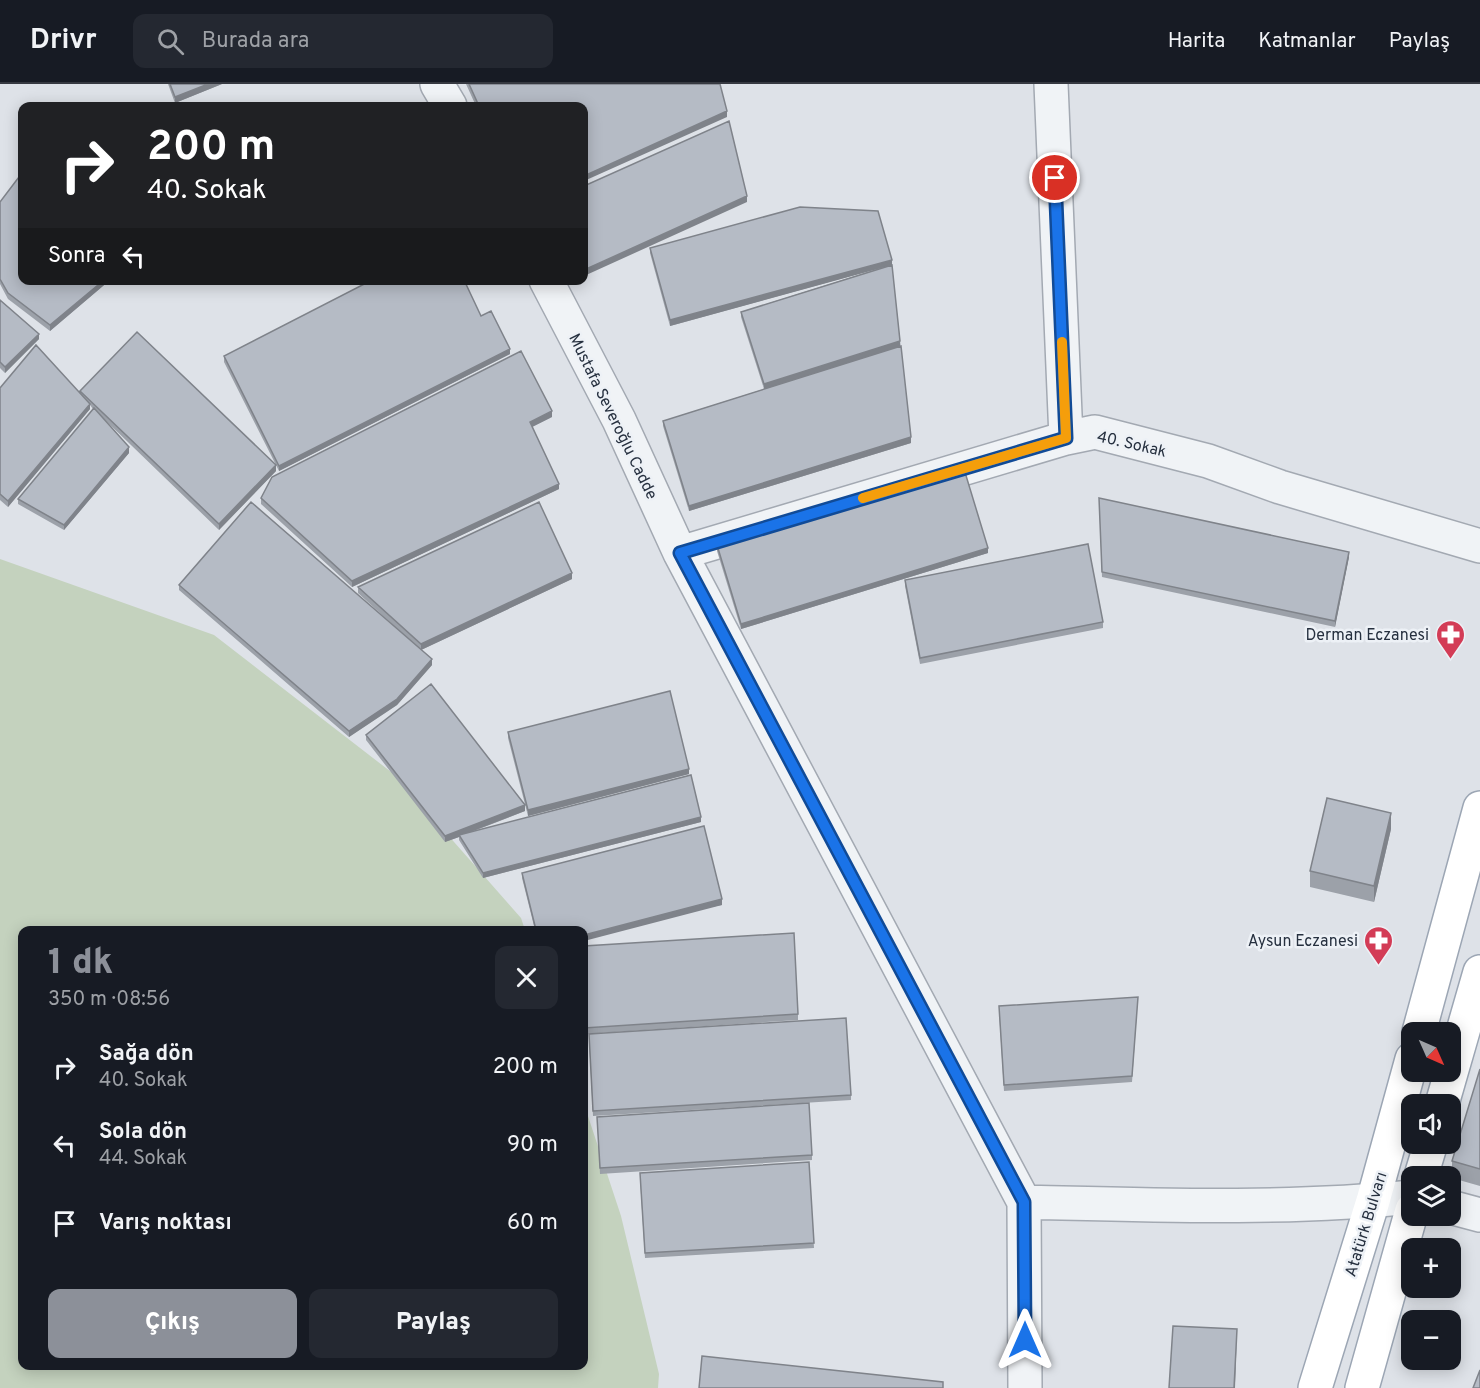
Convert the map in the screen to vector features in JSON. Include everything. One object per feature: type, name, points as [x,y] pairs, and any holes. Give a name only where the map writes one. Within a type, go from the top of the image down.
[{"type":"main road","points":[[1422,1022],[1480,808]]},
{"type":"main road","points":[[1445,1094],[1480,972]]},
{"type":"main road","name":"Atatürk Bulvarı","points":[[1315,1388],[1373,1201],[1406,1082]]},
{"type":"main road","points":[[1362,1388],[1408,1226]]},
{"type":"street","points":[[436,84],[447,102]]},
{"type":"street","points":[[1051,84],[1066,438]]},
{"type":"street","name":"Mustafa Severoğlu Cadde","points":[[549,285],[619,420],[680,553],[1024,1202]]},
{"type":"street","name":"40. Sokak","points":[[680,553],[1066,438],[1095,432],[1208,461],[1280,487],[1480,546]]},
{"type":"street","points":[[1027,1387],[1024,1202],[1207,1206],[1401,1198]]},
{"type":"street","points":[[1461,1210],[1480,1215]]},
{"type":"green space","points":[[0,559],[214,635],[395,775],[521,918],[524,926],[18,926],[18,1370],[588,1370],[588,1116],[621,1216],[659,1374],[658,1388],[0,1388]]},
{"type":"building","points":[[170,84],[208,84],[175,97]]},
{"type":"building","points":[[469,84],[720,84],[727,111],[588,174],[588,102],[477,102]]},
{"type":"building","points":[[729,121],[747,196],[588,268],[588,184]]},
{"type":"building","points":[[18,178],[18,285],[98,285],[50,325],[8,293],[0,279],[0,202]]},
{"type":"building","points":[[800,207],[878,211],[892,260],[670,320],[650,248]]},
{"type":"building","points":[[892,265],[900,341],[764,384],[741,312]]},
{"type":"building","points":[[362,285],[466,285],[481,316],[491,311],[510,349],[279,466],[224,356]]},
{"type":"building","points":[[0,300],[39,334],[5,367],[0,362]]},
{"type":"building","points":[[137,332],[276,465],[219,524],[80,391]]},
{"type":"building","points":[[36,345],[90,404],[8,501],[0,494],[0,388]]},
{"type":"building","points":[[901,346],[911,437],[689,506],[663,421]]},
{"type":"building","points":[[521,351],[552,411],[530,422],[559,484],[352,581],[261,498],[272,477]]},
{"type":"building","points":[[94,408],[129,447],[64,525],[18,499]]},
{"type":"building","points":[[964,469],[988,548],[741,624],[717,545]]},
{"type":"building","points":[[1099,498],[1349,552],[1335,621],[1102,572]]},
{"type":"building","points":[[251,502],[432,659],[397,699],[349,731],[179,585]]},
{"type":"building","points":[[539,502],[572,573],[421,644],[358,587]]},
{"type":"building","points":[[1088,544],[1103,622],[920,658],[905,580]]},
{"type":"building","points":[[431,684],[525,805],[445,836],[366,735]]},
{"type":"building","points":[[670,691],[689,769],[528,810],[508,732]]},
{"type":"building","points":[[691,775],[701,817],[483,873],[459,835]]},
{"type":"building","points":[[1327,798],[1391,813],[1374,886],[1310,871]]},
{"type":"building","points":[[704,826],[722,899],[588,934],[588,926],[535,926],[522,873]]},
{"type":"building","points":[[794,933],[798,1014],[588,1028],[588,946]]},
{"type":"building","points":[[1138,997],[1132,1076],[1004,1085],[999,1006]]},
{"type":"building","points":[[846,1018],[851,1095],[593,1111],[589,1034]]},
{"type":"building","points":[[1480,1069],[1480,1169],[1452,1161],[1454,1154],[1461,1154],[1461,1131]]},
{"type":"building","points":[[809,1103],[812,1155],[600,1168],[597,1117]]},
{"type":"building","points":[[809,1162],[814,1243],[645,1253],[640,1173]]},
{"type":"building","points":[[1173,1326],[1237,1329],[1234,1388],[1169,1388]]},
{"type":"building","points":[[702,1356],[943,1382],[943,1388],[699,1388]]},
{"type":"building","points":[[1480,1370],[1480,1388],[1473,1388]]},
{"type":"slow traffic","points":[[863,498],[1066,438],[1062,342]]},
{"type":"place","name":"Derman Eczanesi","points":[[1450,660]]},
{"type":"place","name":"Aysun Eczanesi","points":[[1379,966]]},
{"type":"route","points":[[1025,1340],[1024,1202],[680,553],[1066,438],[1055,178]]}]
